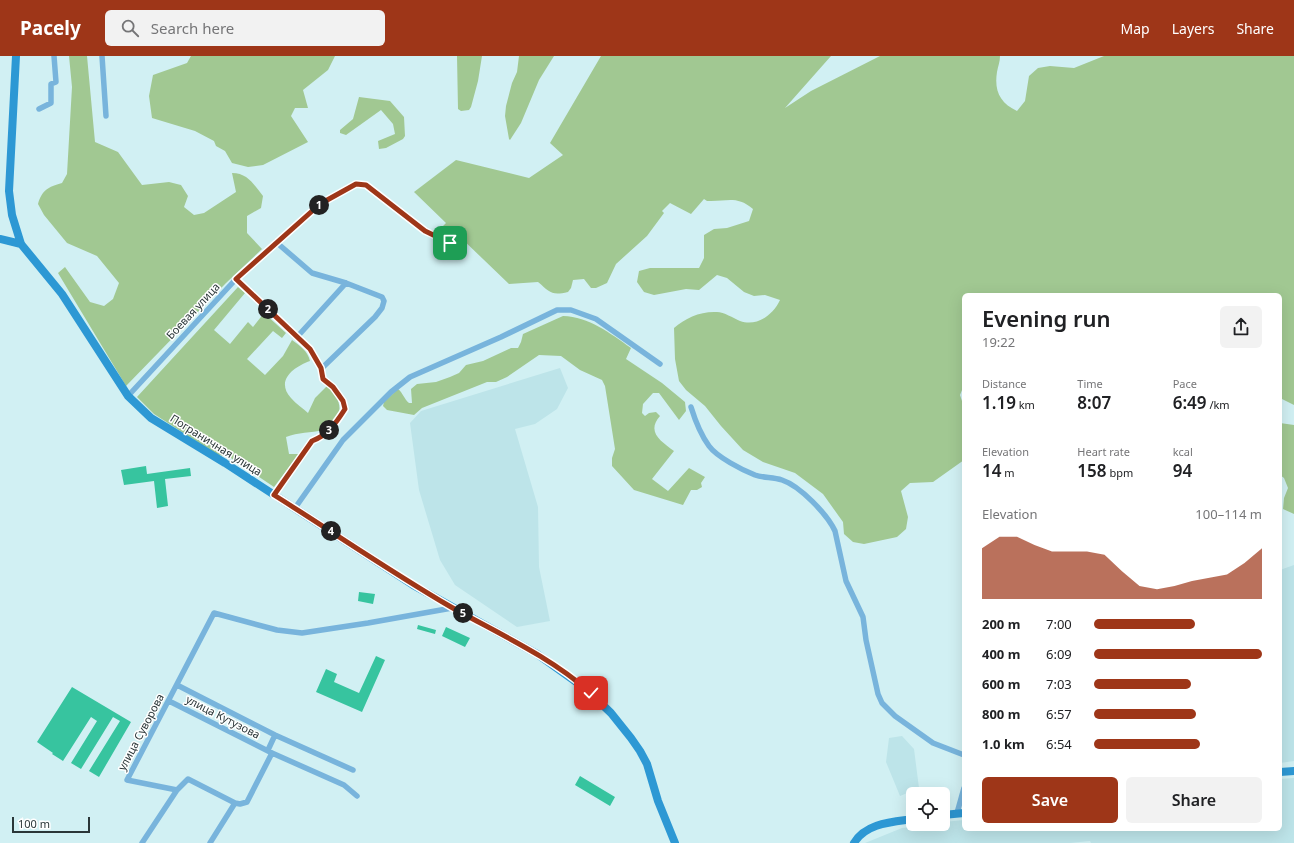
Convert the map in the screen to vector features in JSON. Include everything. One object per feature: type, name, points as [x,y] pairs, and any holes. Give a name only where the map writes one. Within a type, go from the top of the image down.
[{"type":"street","points":[[16,56],[10,191],[12,215],[21,244]]},
{"type":"street","points":[[38,109],[51,103],[51,84],[56,82],[54,56]]},
{"type":"street","points":[[102,56],[106,116]]},
{"type":"street","name":"Боевая улица","points":[[128,396],[236,279],[320,204],[356,184],[366,185],[425,231],[450,243]]},
{"type":"street","points":[[0,239],[21,244]]},
{"type":"street","points":[[276,242],[312,273],[346,283],[382,297],[384,301],[382,308],[375,317],[321,369]]},
{"type":"street","name":"Пограничная улица","points":[[21,244],[62,294],[128,396],[151,418],[295,508],[413,585],[548,661],[586,689],[607,709],[631,738],[644,758],[661,810],[675,843]]},
{"type":"street","points":[[236,279],[310,349],[321,369],[323,379],[333,387],[343,401],[345,409],[338,420],[322,437],[312,441],[274,495]]},
{"type":"street","points":[[297,337],[346,283]]},
{"type":"street","points":[[295,508],[343,440],[391,392],[410,377],[502,337],[557,310],[571,310],[596,319],[660,364]]},
{"type":"street","points":[[691,407],[696,422],[708,445],[713,450],[747,472],[782,480],[793,485],[814,504],[831,523],[835,531],[846,581],[863,617],[866,640],[878,694],[882,703],[895,716],[933,743],[962,754]]},
{"type":"street","name":"улица Суворова","points":[[177,790],[127,780],[214,613],[277,630],[302,633],[452,608]]},
{"type":"street","name":"улица Кутузова","points":[[177,685],[275,735],[353,770]]},
{"type":"street","name":"улица Кутузова","points":[[169,701],[270,751],[344,785],[357,796]]},
{"type":"street","name":"улица Кутузова","points":[[270,751],[275,735]]},
{"type":"street","points":[[142,843],[177,790],[188,779],[240,804],[247,802],[270,751]]},
{"type":"street","points":[[1282,772],[1294,771]]},
{"type":"street","points":[[950,814],[960,813],[962,800]]},
{"type":"street","points":[[210,843],[235,802]]},
{"type":"street","points":[[854,843],[860,834],[870,828],[906,820]]},
{"type":"shaded area","points":[[560,368],[568,388],[557,409],[535,424],[515,429],[538,507],[539,567],[550,621],[517,627],[455,585],[440,560],[419,490],[410,423],[421,411]]},
{"type":"shaded area","points":[[1294,565],[1294,761],[1282,763],[1282,569]]},
{"type":"shaded area","points":[[902,736],[914,749],[919,787],[906,787],[906,793],[900,796],[886,762],[889,738]]},
{"type":"shaded area","points":[[1294,778],[1294,843],[1091,843],[1090,841],[1070,843],[865,843],[902,828],[906,828],[906,831],[950,831],[950,821],[962,820],[962,831],[1282,831],[1282,779]]},
{"type":"green space","points":[[69,56],[87,56],[95,142],[118,152],[142,185],[169,182],[181,185],[188,196],[184,207],[194,215],[204,213],[236,192],[232,173],[246,177],[263,196],[261,208],[247,216],[247,233],[262,249],[226,283],[126,386],[58,273],[65,267],[90,302],[104,306],[113,299],[119,283],[97,256],[67,243],[44,215],[38,204],[41,195],[49,188],[62,183],[67,174],[72,87]]},
{"type":"green space","points":[[191,56],[335,56],[328,70],[303,90],[308,108],[295,108],[291,116],[308,142],[263,165],[248,167],[232,163],[225,151],[216,146],[214,141],[195,131],[152,118],[149,96],[153,75],[187,63]]},
{"type":"green space","points":[[457,56],[482,56],[478,81],[469,110],[461,111],[458,109]]},
{"type":"green space","points":[[519,56],[554,56],[539,80],[521,123],[510,140],[505,116],[506,106],[512,83],[517,72]]},
{"type":"green space","points":[[601,56],[831,56],[785,108],[811,91],[880,56],[1000,56],[996,85],[1002,100],[1017,111],[1025,101],[1029,76],[1038,68],[1050,66],[1074,68],[1104,56],[1294,56],[1294,405],[1282,399],[1282,293],[962,293],[962,390],[960,395],[962,401],[962,461],[933,482],[910,483],[901,491],[908,517],[906,529],[897,537],[864,544],[853,542],[844,534],[843,522],[823,494],[795,473],[763,462],[743,450],[705,406],[686,390],[679,381],[675,359],[674,328],[678,324],[699,314],[711,312],[720,312],[740,321],[758,321],[769,315],[780,300],[765,295],[754,296],[744,292],[727,278],[717,275],[699,290],[686,289],[654,295],[644,292],[637,282],[639,271],[650,268],[699,268],[704,258],[704,235],[714,229],[727,228],[749,221],[753,209],[741,202],[731,200],[707,201],[704,199],[691,214],[670,203],[662,211],[664,213],[647,236],[616,264],[607,283],[596,288],[591,288],[584,279],[573,280],[571,288],[568,292],[558,294],[548,291],[538,282],[509,284],[458,235],[454,238],[443,226],[446,223],[414,192],[456,160],[529,178],[563,155],[550,143]]},
{"type":"green space","points":[[359,97],[390,101],[404,117],[405,136],[403,139],[386,148],[379,149],[378,141],[395,134],[393,124],[381,110],[346,135],[340,133],[340,130],[353,119]]},
{"type":"green space","points":[[238,287],[245,293],[214,330],[230,344],[248,322],[253,327],[264,313],[286,333],[282,338],[273,331],[247,359],[265,375],[283,356],[292,340],[305,351],[310,361],[298,367],[288,375],[285,385],[291,398],[308,413],[315,398],[327,386],[339,403],[339,413],[326,429],[286,437],[289,454],[299,454],[274,487],[231,458],[216,454],[154,414],[137,397]]},
{"type":"green space","points":[[563,316],[582,319],[599,327],[623,342],[631,348],[626,359],[662,383],[685,402],[686,411],[679,420],[659,393],[653,393],[643,404],[642,413],[645,416],[649,413],[656,412],[660,416],[654,427],[657,436],[664,444],[674,451],[652,479],[668,491],[689,468],[705,477],[701,483],[702,487],[697,490],[691,490],[683,505],[634,490],[612,466],[612,458],[615,449],[605,386],[602,380],[580,370],[561,356],[539,355],[507,377],[496,382],[487,382],[422,408],[414,415],[387,410],[383,406],[384,402],[398,389],[409,403],[412,403],[411,389],[417,384],[436,382],[459,373],[466,365],[483,361],[511,348],[518,348],[523,334]]},
{"type":"green space","points":[[1282,423],[1294,425],[1294,514],[1283,509],[1284,498],[1288,488],[1282,476]]},
{"type":"building","points":[[146,466],[147,474],[190,468],[191,476],[165,479],[168,506],[157,508],[154,481],[124,485],[121,470]]},
{"type":"building","points":[[359,592],[375,594],[373,604],[358,601]]},
{"type":"building","points":[[418,625],[436,630],[435,634],[417,629]]},
{"type":"building","points":[[446,627],[470,638],[465,647],[442,636]]},
{"type":"building","points":[[376,656],[385,660],[362,712],[316,692],[326,669],[337,674],[334,682],[359,693]]},
{"type":"building","points":[[72,687],[131,722],[99,777],[89,771],[120,721],[113,717],[81,769],[71,763],[97,721],[91,717],[63,761],[37,742]]},
{"type":"building","points":[[580,776],[615,797],[610,806],[575,785]]},
{"type":"route","points":[[450,243],[425,231],[366,185],[356,184],[320,204],[236,279],[310,349],[321,368],[323,379],[333,387],[343,401],[345,409],[338,420],[322,437],[312,441],[306,448],[274,495],[413,585],[558,667],[591,693]]}]
